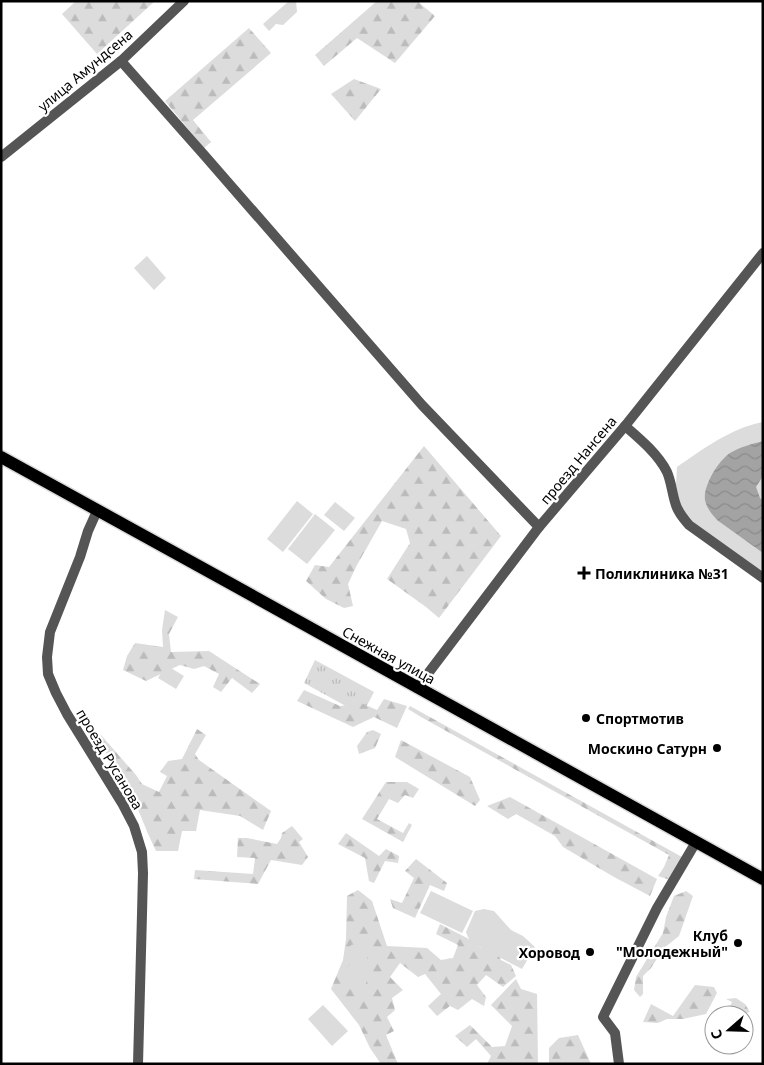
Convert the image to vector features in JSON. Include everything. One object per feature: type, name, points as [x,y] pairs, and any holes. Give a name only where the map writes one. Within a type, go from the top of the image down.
[{"type":"main road","name":"Снежная улица","points":[[1,457],[763,879]]},
{"type":"street","name":"улица Амундсена","points":[[1,157],[121,61],[184,1]]},
{"type":"street","points":[[121,61],[422,405],[540,527]]},
{"type":"street","name":"проезд Нансена","points":[[417,688],[540,527],[763,253]]},
{"type":"street","points":[[624,426],[658,459],[667,472],[680,516],[689,525],[763,578]]},
{"type":"street","name":"проезд Русанова","points":[[97,510],[50,632],[47,657],[48,674],[67,714],[122,803],[134,826],[142,852],[138,1064]]},
{"type":"street","points":[[619,1064],[615,1033],[603,1017],[656,908],[696,842]]},
{"type":"green space","points":[[76,1],[155,1],[97,54],[62,14]]},
{"type":"green space","points":[[289,1],[296,1],[297,12],[283,25],[276,24],[269,31],[263,24]]},
{"type":"green space","points":[[377,1],[417,1],[435,16],[395,63],[357,38],[324,66],[315,55]]},
{"type":"green space","points":[[249,28],[271,53],[193,120],[211,142],[204,148],[165,101]]},
{"type":"green space","points":[[354,79],[381,89],[355,121],[331,94]]},
{"type":"green space","points":[[147,256],[166,278],[154,290],[134,268]]},
{"type":"green space","points":[[763,422],[763,575],[691,523],[682,511],[676,485],[677,467],[707,446],[729,434]]},
{"type":"green space","points":[[424,446],[501,536],[439,618],[387,579],[410,543],[406,529],[382,521],[348,584],[353,606],[344,608],[326,599],[306,581],[315,565],[329,567]]},
{"type":"green space","points":[[297,501],[313,514],[283,552],[267,539]]},
{"type":"green space","points":[[335,502],[355,518],[344,531],[324,515]]},
{"type":"green space","points":[[315,514],[335,530],[307,564],[288,549]]},
{"type":"green space","points":[[165,610],[178,617],[169,634],[171,652],[209,651],[260,684],[252,693],[232,678],[221,692],[213,687],[219,674],[204,666],[194,669],[180,665],[146,681],[123,670],[127,656],[135,643],[163,647],[162,630]]},
{"type":"green space","points":[[315,660],[374,692],[362,715],[304,683]]},
{"type":"green space","points":[[166,665],[184,676],[176,689],[158,678]]},
{"type":"green space","points":[[304,690],[340,706],[361,703],[377,710],[384,699],[407,706],[397,728],[374,717],[353,727],[297,701]]},
{"type":"green space","points":[[410,706],[682,857],[670,880],[658,876],[669,855],[421,717],[408,709]]},
{"type":"green space","points":[[197,729],[206,735],[195,754],[199,760],[271,811],[263,830],[240,816],[200,810],[196,831],[182,831],[178,851],[156,851],[132,795],[98,740],[101,735],[142,784],[159,792],[167,776],[160,772],[168,761],[182,759]]},
{"type":"green space","points":[[373,730],[381,734],[375,748],[359,754],[357,746],[367,732]]},
{"type":"green space","points":[[401,740],[470,777],[480,800],[475,806],[395,757]]},
{"type":"green space","points":[[386,782],[407,782],[419,789],[413,798],[405,795],[398,803],[389,799],[377,819],[403,833],[409,823],[412,825],[403,842],[362,819]]},
{"type":"green space","points":[[510,797],[657,879],[650,896],[563,847],[555,836],[516,814],[508,819],[487,806]]},
{"type":"green space","points":[[292,826],[303,839],[299,842],[308,857],[302,865],[271,860],[258,884],[194,879],[195,870],[253,874],[255,858],[237,857],[238,838],[277,844],[282,833]]},
{"type":"green space","points":[[346,833],[379,856],[386,849],[399,856],[398,863],[385,861],[374,883],[369,881],[365,858],[338,844]]},
{"type":"green space","points":[[416,859],[447,883],[444,891],[430,885],[415,918],[393,908],[390,899],[402,903],[414,878],[405,871]]},
{"type":"green space","points":[[358,890],[372,901],[387,946],[427,948],[441,960],[453,958],[458,945],[436,934],[440,924],[467,938],[481,948],[496,948],[501,960],[511,965],[516,976],[503,987],[486,975],[477,985],[486,997],[484,1006],[472,999],[458,1010],[450,1006],[437,1016],[428,1006],[441,994],[425,974],[418,977],[400,963],[390,977],[403,990],[392,998],[395,1010],[387,1017],[394,1031],[386,1035],[398,1064],[381,1064],[370,1048],[359,1025],[331,989],[343,960],[346,939],[347,896]]},
{"type":"green space","points":[[431,891],[473,911],[462,933],[420,913]]},
{"type":"green space","points":[[686,891],[693,896],[679,936],[664,948],[651,968],[643,976],[643,994],[640,997],[634,990],[636,977],[663,933],[666,917],[674,896]]},
{"type":"green space","points":[[484,909],[494,911],[511,930],[523,936],[535,947],[522,969],[470,942],[466,932],[475,911]]},
{"type":"green space","points":[[362,943],[368,952],[366,964],[357,965],[368,976],[365,987],[357,991],[343,986],[341,976],[350,964],[348,954],[351,945]]},
{"type":"green space","points":[[516,979],[521,989],[537,994],[538,1064],[487,1064],[491,1056],[476,1039],[467,1047],[455,1036],[470,1025],[492,1047],[505,1046],[512,1026],[491,1005]]},
{"type":"green space","points":[[695,985],[714,987],[717,993],[711,1005],[704,1005],[704,1014],[683,1019],[667,1019],[658,1023],[643,1022],[651,1004],[673,1016]]},
{"type":"green space","points":[[736,998],[746,1005],[731,1005],[732,1002],[726,999]]},
{"type":"green space","points":[[323,1005],[348,1031],[332,1046],[308,1019]]},
{"type":"green space","points":[[578,1035],[591,1064],[549,1064],[549,1048],[559,1038]]},
{"type":"water","points":[[763,441],[763,476],[756,487],[763,501],[763,553],[717,520],[708,509],[705,494],[716,468],[725,457],[738,449]]},
{"type":"place","name":"Поликлиника №31","points":[[584,573]]},
{"type":"place","name":"Спортмотив","points":[[586,718]]},
{"type":"place","name":"Москино Сатурн","points":[[717,748]]},
{"type":"place","name":"Клуб \"Молодежный\"","points":[[738,943]]},
{"type":"place","name":"Хоровод","points":[[590,952]]}]
